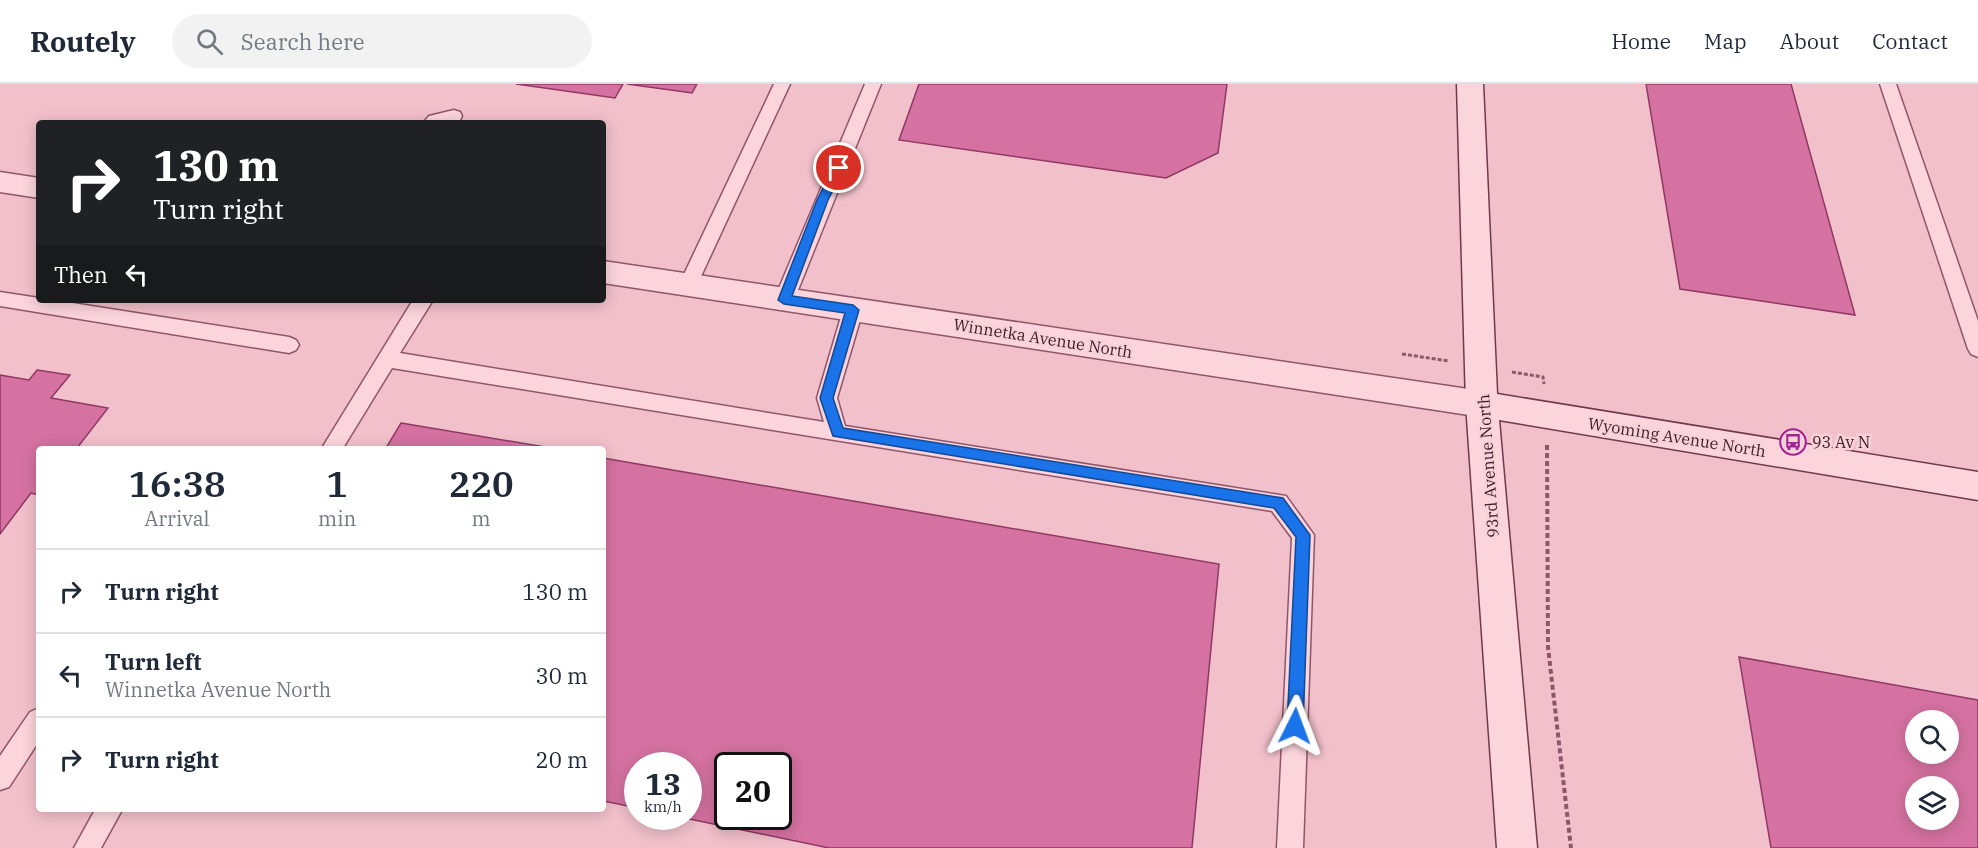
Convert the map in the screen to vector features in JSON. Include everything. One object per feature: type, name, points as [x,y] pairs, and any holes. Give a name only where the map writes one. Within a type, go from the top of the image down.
[{"type":"street","name":"93rd Avenue North","points":[[1470,84],[1482,404],[1517,848]]},
{"type":"street","points":[[0,182],[36,188]]},
{"type":"street","name":"Winnetka Avenue North","points":[[606,273],[1482,404]]},
{"type":"street","name":"Wyoming Avenue North","points":[[1482,404],[1978,486]]},
{"type":"lane","points":[[688,285],[782,84]]},
{"type":"lane","points":[[784,300],[822,200],[839,168],[873,84]]},
{"type":"lane","points":[[1888,84],[1978,349]]},
{"type":"lane","points":[[435,120],[454,116]]},
{"type":"lane","points":[[0,299],[36,302]]},
{"type":"lane","points":[[53,303],[106,307],[289,345]]},
{"type":"lane","points":[[333,446],[421,303]]},
{"type":"lane","points":[[837,432],[827,398],[853,310]]},
{"type":"lane","points":[[387,359],[1278,503],[1303,535],[1290,848]]},
{"type":"lane","points":[[0,778],[36,724]]},
{"type":"lane","points":[[87,848],[109,812]]},
{"type":"path","points":[[1543,377],[1547,416],[1548,647],[1571,848]]},
{"type":"building","points":[[516,84],[623,84],[615,98]]},
{"type":"building","points":[[627,84],[697,84],[692,93]]},
{"type":"building","points":[[919,84],[1227,84],[1218,153],[1166,178],[899,140]]},
{"type":"building","points":[[1646,84],[1791,84],[1855,315],[1680,289]]},
{"type":"building","points":[[37,370],[70,375],[51,398],[108,408],[79,446],[36,446],[36,494],[31,493],[0,534],[0,375],[29,380]]},
{"type":"building","points":[[401,423],[539,446],[387,446]]},
{"type":"building","points":[[606,459],[1219,564],[1192,848],[829,848],[742,830],[792,830],[792,752],[714,752],[714,824],[702,822],[702,752],[624,752],[624,805],[606,802]]},
{"type":"building","points":[[1739,657],[1978,700],[1978,848],[1771,848]]},
{"type":"place","name":"93 Av N","points":[[1793,442]]},
{"type":"route","points":[[839,168],[822,200],[784,300],[853,310],[827,398],[837,432],[1278,503],[1303,535],[1295,726]]}]
